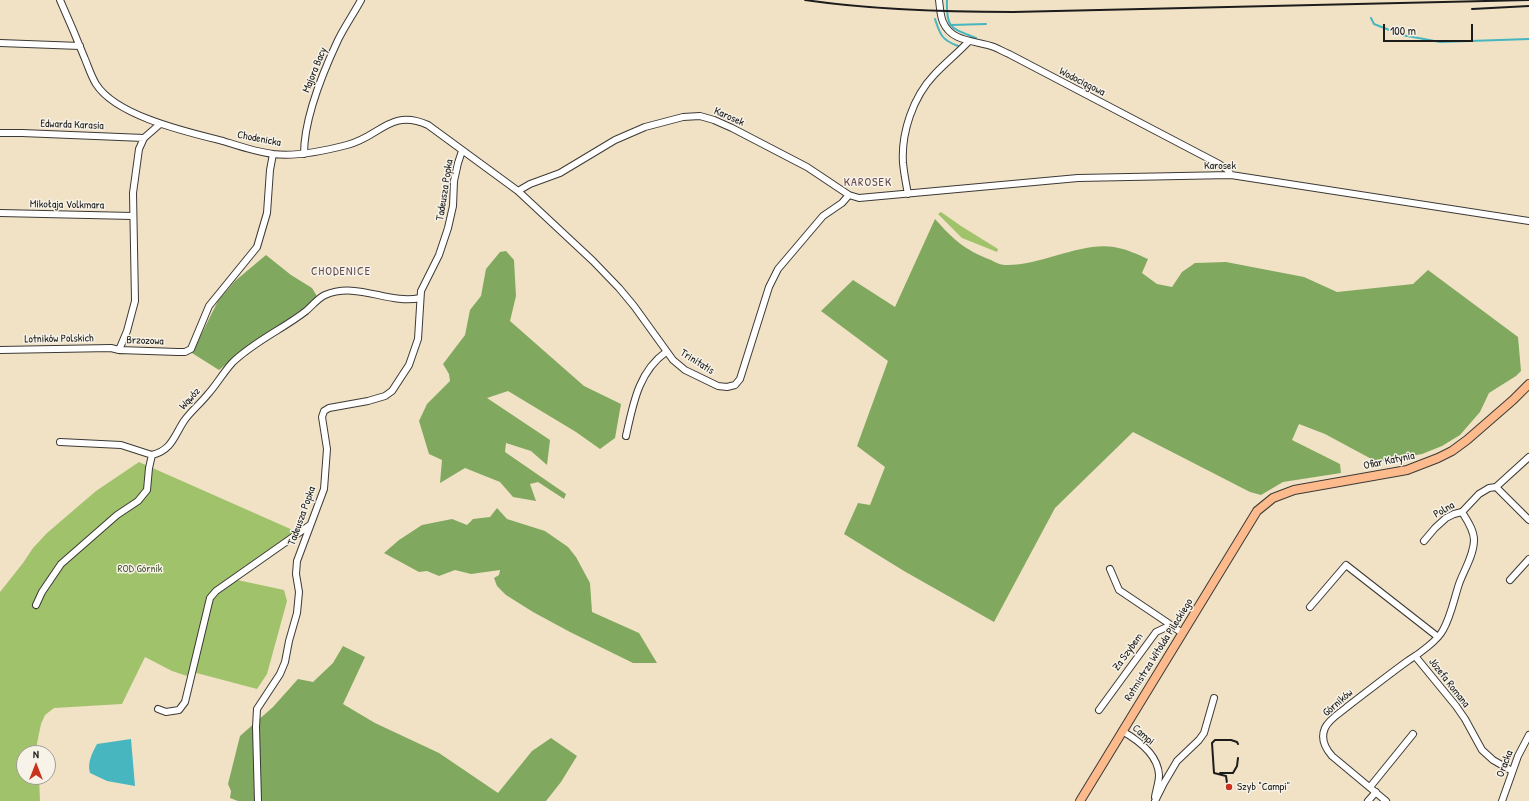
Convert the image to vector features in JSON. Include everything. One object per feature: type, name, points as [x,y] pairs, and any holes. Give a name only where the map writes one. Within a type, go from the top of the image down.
[{"type":"main road","name":"Ofiar Katynia","points":[[1257,510],[1273,498],[1294,490],[1407,470],[1438,458],[1452,451],[1467,440],[1521,393],[1529,384]]},
{"type":"main road","name":"Rotmistrza Witolda Pileckiego","points":[[1080,801],[1257,510]]},
{"type":"street","name":"Chodenicka","points":[[60,0],[96,84],[120,105],[160,124],[273,154],[304,154],[350,144],[393,121],[412,119],[428,125],[518,191]]},
{"type":"street","name":"Majora Bacy","points":[[304,154],[304,142],[314,99],[338,39],[361,0]]},
{"type":"street","name":"Wodociągowa","points":[[939,0],[941,16],[946,27],[955,36],[994,47],[1008,54],[1219,164],[1228,170],[1231,175]]},
{"type":"street","points":[[908,194],[903,163],[904,149],[914,105],[919,93],[934,74],[969,41]]},
{"type":"street","points":[[0,43],[80,46]]},
{"type":"street","name":"Karosek","points":[[518,191],[530,184],[560,173],[615,140],[644,127],[683,117],[700,116],[732,128],[794,160],[849,195],[860,198],[1078,178],[1231,175],[1529,220]]},
{"type":"street","name":"Brzozowa","points":[[160,124],[144,138],[138,149],[133,193],[134,308],[119,350],[185,352],[191,349],[209,306],[257,247],[267,213],[270,170],[273,154]]},
{"type":"street","name":"Edwarda Karasia","points":[[0,133],[144,138]]},
{"type":"street","name":"Tadeusza Popka","points":[[258,801],[257,709],[280,674],[285,662],[297,613],[299,592],[296,574],[297,561],[324,489],[327,449],[322,417],[324,411],[329,408],[368,401],[385,396],[392,392],[409,365],[418,339],[421,319],[421,291],[439,254],[448,228],[453,206],[454,181],[462,151]]},
{"type":"street","name":"Trinitatis","points":[[518,191],[593,261],[619,288],[634,306],[673,360],[704,380],[718,386],[727,387],[735,385],[740,379],[769,287],[778,269],[823,216],[842,203],[849,195]]},
{"type":"street","name":"Mikołaja Volkmara","points":[[0,213],[133,216]]},
{"type":"street","name":"Wąwóz","points":[[152,455],[160,454],[173,442],[184,421],[209,393],[233,362],[259,342],[307,310],[324,295],[342,291],[359,291],[407,300],[420,298]]},
{"type":"street","name":"Lotników Polskich","points":[[0,350],[111,348],[119,350]]},
{"type":"street","points":[[626,436],[639,386],[650,367],[658,357],[666,352]]},
{"type":"street","points":[[36,605],[42,592],[61,564],[117,515],[138,502],[147,490],[152,455],[121,445],[60,442]]},
{"type":"street","name":"Polna","points":[[1424,541],[1434,528],[1446,518],[1462,512],[1479,494],[1489,488],[1496,487],[1529,457]]},
{"type":"street","points":[[1496,487],[1529,520]]},
{"type":"street","name":"Józefa Romana","points":[[1462,512],[1471,528],[1474,540],[1470,558],[1443,630],[1438,637],[1416,656],[1456,706],[1482,750],[1493,760],[1512,771]]},
{"type":"street","points":[[158,709],[166,712],[178,710],[186,702],[210,598],[216,591],[310,525]]},
{"type":"street","points":[[1510,580],[1529,559]]},
{"type":"street","points":[[1310,607],[1346,565],[1438,637]]},
{"type":"street","points":[[1110,569],[1119,590],[1182,633]]},
{"type":"street","name":"Za Szybem","points":[[1100,710],[1156,632],[1171,625]]},
{"type":"street","name":"Górników","points":[[1386,801],[1332,756],[1325,748],[1323,740],[1326,727],[1331,721],[1365,693],[1416,656]]},
{"type":"street","points":[[1155,801],[1177,761],[1199,740],[1204,733],[1214,698]]},
{"type":"street","name":"Campi","points":[[1122,730],[1146,748],[1154,761],[1159,776],[1155,801]]},
{"type":"street","points":[[1370,787],[1413,734]]},
{"type":"street","name":"Oracka","points":[[1502,801],[1512,771],[1529,735]]},
{"type":"street","points":[[1368,801],[1376,792]]},
{"type":"green space","points":[[941,212],[998,249],[997,252],[962,238],[938,214]]},
{"type":"green space","points":[[935,219],[948,233],[966,248],[1001,264],[1005,265],[1033,262],[1087,248],[1101,246],[1114,247],[1127,250],[1148,259],[1142,273],[1157,284],[1172,287],[1182,272],[1195,263],[1226,262],[1304,277],[1337,292],[1413,284],[1428,270],[1518,337],[1521,371],[1516,376],[1489,393],[1480,412],[1460,435],[1442,446],[1422,454],[1377,462],[1325,434],[1299,424],[1292,440],[1340,464],[1341,473],[1283,482],[1261,495],[1250,492],[1133,432],[1055,508],[994,622],[904,571],[844,534],[858,503],[870,505],[885,467],[857,446],[888,361],[821,311],[853,280],[895,307]]},
{"type":"green space","points":[[506,251],[514,260],[516,296],[510,321],[584,386],[621,404],[615,438],[600,449],[576,432],[508,391],[487,398],[550,440],[547,465],[531,451],[506,443],[505,452],[566,494],[564,499],[538,482],[530,484],[536,501],[513,497],[500,482],[465,468],[440,483],[442,460],[429,454],[419,421],[427,404],[450,381],[449,374],[443,364],[465,335],[470,310],[481,296],[486,269],[500,252]]},
{"type":"green space","points":[[266,255],[291,275],[312,288],[318,298],[250,345],[219,370],[192,353],[218,301],[235,281]]},
{"type":"green space","name":"ROD Górnik","points":[[139,462],[295,531],[228,578],[284,590],[287,601],[267,674],[257,689],[189,671],[187,676],[172,671],[145,657],[122,704],[54,708],[45,715],[41,724],[37,745],[16,745],[16,785],[39,785],[40,801],[0,801],[0,592],[33,548],[47,533],[96,491]]},
{"type":"green space","points":[[497,508],[507,519],[545,531],[568,547],[576,557],[590,583],[592,612],[639,633],[657,663],[633,663],[533,612],[506,595],[497,586],[494,578],[499,575],[500,570],[471,574],[455,570],[439,576],[427,571],[419,572],[384,553],[399,540],[422,525],[452,519],[467,525],[473,519],[490,517]]},
{"type":"green space","points":[[343,646],[365,657],[343,704],[375,723],[439,753],[498,793],[532,751],[551,738],[577,756],[561,782],[546,801],[238,801],[230,798],[231,791],[228,784],[240,736],[273,707],[298,679],[313,682],[333,663]]},
{"type":"water","points":[[131,739],[135,786],[107,781],[90,773],[90,762],[97,744]]},
{"type":"waterway","points":[[947,0],[948,17],[952,26],[961,32],[976,38]]},
{"type":"waterway","points":[[1371,18],[1374,24],[1402,35],[1440,42],[1529,39]]},
{"type":"waterway","points":[[935,19],[942,36],[948,42],[958,46]]},
{"type":"waterway","points":[[951,25],[986,24]]},
{"type":"railway","points":[[805,0],[857,6],[961,12],[1529,0]]},
{"type":"railway","points":[[1472,9],[1529,6]]},
{"type":"railway","points":[[1228,790],[1226,776],[1214,773],[1212,743],[1215,740],[1231,740],[1237,742],[1238,744]]},
{"type":"railway","points":[[1220,773],[1233,773],[1237,766],[1238,758]]},
{"type":"place","name":"Szyb \"Campi\"","points":[[1229,787]]},
{"type":"district","name":"KAROSEK","points":[[868,183]]},
{"type":"district","name":"CHODENICE","points":[[341,272]]}]
